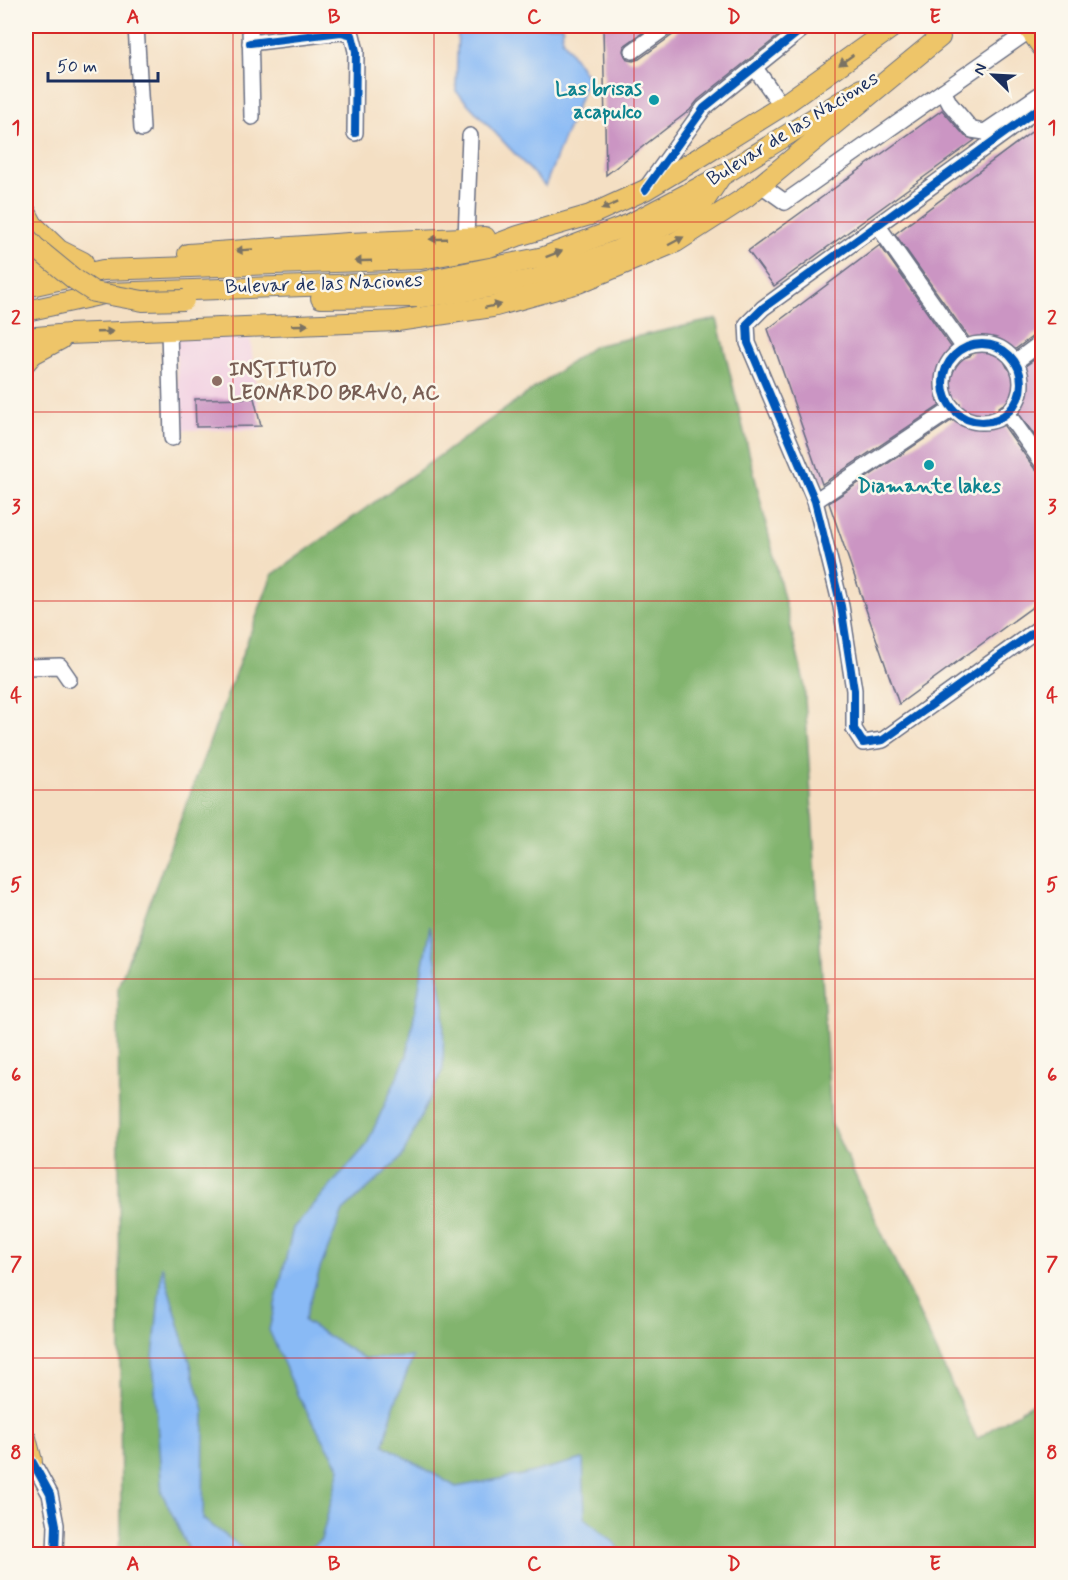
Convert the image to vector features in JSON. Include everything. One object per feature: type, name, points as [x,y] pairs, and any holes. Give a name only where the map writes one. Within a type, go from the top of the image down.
[{"type":"main road","name":"Bulevar de las Naciones","points":[[26,287],[103,270],[421,259],[489,247],[590,215],[645,190],[782,106],[894,26]]},
{"type":"main road","points":[[1029,28],[1042,47]]},
{"type":"main road","name":"Bulevar de las Naciones","points":[[26,311],[108,293],[421,282],[544,257],[630,224],[721,176],[831,108],[948,31]]},
{"type":"main road","points":[[26,338],[69,334],[397,321],[492,307],[578,284],[676,242],[746,197],[948,31]]},
{"type":"main road","points":[[26,237],[43,254],[93,292],[142,301],[421,297],[537,279],[616,251],[701,206],[721,176]]},
{"type":"main road","points":[[26,212],[33,225],[59,250],[83,261]]},
{"type":"main road","points":[[26,269],[83,261],[349,243],[518,236]]},
{"type":"main road","points":[[26,362],[33,354],[69,334]]},
{"type":"main road","points":[[26,1438],[29,1461]]},
{"type":"street","points":[[136,26],[142,129]]},
{"type":"street","points":[[250,26],[252,117]]},
{"type":"street","points":[[633,51],[668,26]]},
{"type":"street","points":[[645,190],[704,108],[806,26]]},
{"type":"street","points":[[760,185],[785,202],[1029,28]]},
{"type":"street","points":[[250,43],[340,32],[352,35],[356,51],[355,133]]},
{"type":"street","points":[[754,68],[782,106]]},
{"type":"street","points":[[943,91],[950,104],[972,130],[985,132],[1042,93]]},
{"type":"street","points":[[1042,106],[763,308],[747,324],[748,343],[815,501],[841,606],[854,690],[854,729],[863,743],[883,740],[1042,626]]},
{"type":"street","points":[[466,238],[470,136]]},
{"type":"street","points":[[878,226],[964,348]]},
{"type":"street","points":[[169,330],[172,438]]},
{"type":"street","points":[[1015,362],[1042,342]]},
{"type":"street","points":[[986,344],[997,347],[1015,362],[1021,379],[1018,398],[1007,413],[989,422],[979,422],[960,416],[952,409],[944,393],[944,376],[951,360],[964,348],[986,344]]},
{"type":"street","points":[[815,501],[952,409]]},
{"type":"street","points":[[1007,413],[1042,462]]},
{"type":"street","points":[[26,666],[60,666],[69,679]]},
{"type":"street","points":[[29,1461],[50,1494],[56,1525],[55,1554]]},
{"type":"shaded area","name":"INSTITUTO LEONARDO BRAVO, AC","points":[[249,327],[261,430],[181,430],[175,337]]},
{"type":"green space","points":[[717,319],[804,682],[831,1123],[977,1439],[1042,1397],[1042,1554],[116,1554],[121,1538],[118,987],[272,575],[594,346]]},
{"type":"water","points":[[458,26],[563,26],[562,39],[588,78],[545,186],[456,91]]},
{"type":"water","points":[[430,926],[444,1007],[443,1069],[402,1157],[343,1211],[320,1269],[304,1321],[365,1359],[413,1357],[394,1406],[384,1445],[456,1487],[522,1475],[583,1459],[585,1518],[618,1546],[615,1554],[300,1554],[321,1540],[340,1468],[298,1396],[269,1330],[293,1228],[366,1146],[407,1055]]},
{"type":"water","points":[[162,1266],[204,1410],[203,1519],[251,1554],[191,1554],[162,1493],[153,1358]]},
{"type":"building","name":"Las brisas acapulco","points":[[603,26],[652,26],[624,46],[625,56],[628,60],[633,61],[674,34],[678,26],[791,26],[698,100],[690,110],[606,175]]},
{"type":"building","points":[[942,110],[965,136],[975,140],[774,286],[748,251]]},
{"type":"building","name":"Diamante lakes","points":[[1042,124],[1042,332],[1009,354],[1005,363],[1011,371],[1017,372],[1042,354],[1042,446],[1012,404],[1002,405],[998,408],[997,413],[1034,468],[1042,472],[1042,600],[899,704],[829,503],[957,417],[961,413],[960,404],[956,400],[947,401],[822,484],[768,329],[880,245],[956,354],[964,358],[970,356],[974,348],[972,342],[895,234]]},
{"type":"building","points":[[254,398],[261,426],[196,427],[195,399]]},
{"type":"cycle path","points":[[645,190],[704,108],[806,26]]},
{"type":"cycle path","points":[[250,43],[341,32],[352,35],[356,51],[355,133]]},
{"type":"cycle path","points":[[1042,106],[763,308],[747,324],[748,343],[815,501],[841,606],[854,690],[854,729],[863,743],[883,740],[1042,626]]},
{"type":"cycle path","points":[[982,344],[997,347],[1009,356],[1018,368],[1021,383],[1018,398],[1009,410],[997,419],[982,422],[967,419],[955,410],[946,398],[943,383],[946,368],[955,356],[967,347],[982,344]]},
{"type":"cycle path","points":[[32,1461],[50,1494],[56,1525],[55,1554]]},
{"type":"place","name":"Las brisas acapulco","points":[[654,100]]},
{"type":"place","name":"INSTITUTO LEONARDO BRAVO, AC","points":[[217,381]]},
{"type":"place","name":"Diamante lakes","points":[[929,465]]}]
